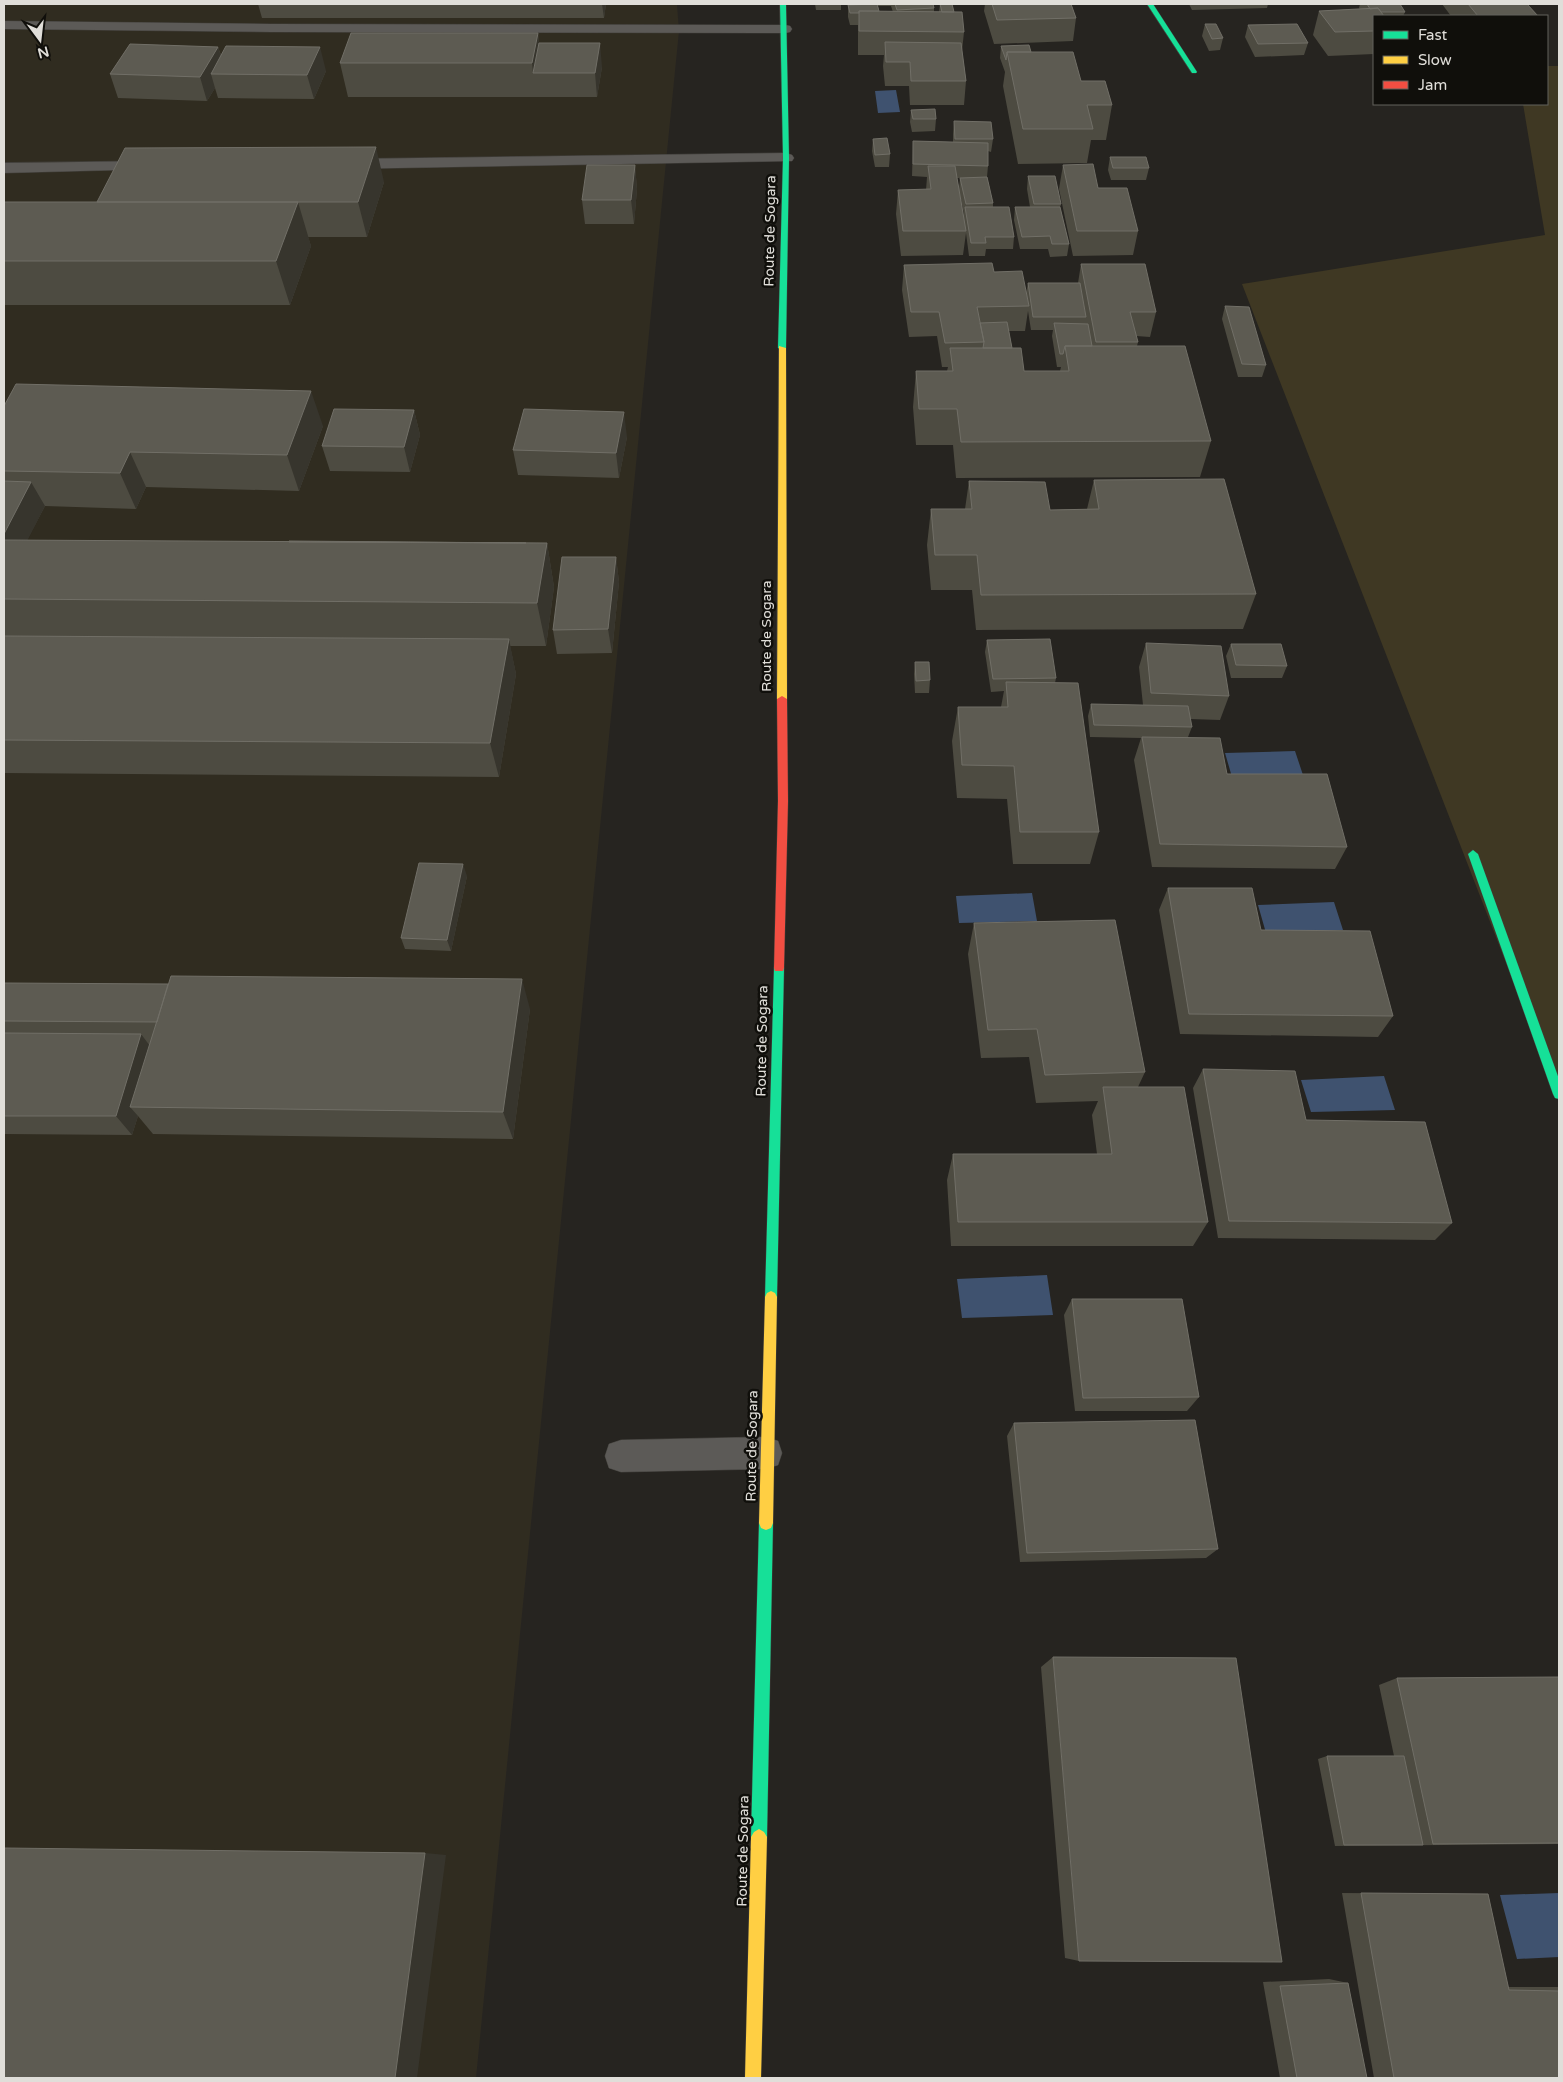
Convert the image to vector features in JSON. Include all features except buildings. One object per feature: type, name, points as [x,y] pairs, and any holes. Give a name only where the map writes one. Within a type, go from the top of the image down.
[{"type":"main road","name":"Route de Sogara","points":[[753,2078],[766,1453],[783,802],[780,544],[786,158],[785,29],[783,4]]},
{"type":"main road","points":[[1150,4],[1194,72]]},
{"type":"main road","points":[[1473,854],[1559,1094]]},
{"type":"lane","points":[[4,25],[291,28],[785,29]]},
{"type":"lane","points":[[331,164],[786,158]]},
{"type":"lane","points":[[4,168],[172,166]]},
{"type":"lane","points":[[621,1456],[766,1453]]},
{"type":"shaded area","points":[[4,4],[677,4],[679,31],[476,2078],[4,2078]]},
{"type":"shaded area","points":[[1548,66],[1559,66],[1559,1099],[1242,284],[1545,235],[1523,105],[1548,105]]},
{"type":"water","points":[[896,90],[900,112],[878,113],[875,91]]},
{"type":"water","points":[[1295,751],[1303,775],[1232,777],[1225,753]]},
{"type":"water","points":[[1032,893],[1037,921],[959,923],[956,896]]},
{"type":"water","points":[[1334,902],[1343,930],[1266,933],[1258,905]]},
{"type":"water","points":[[1384,1076],[1395,1110],[1311,1112],[1301,1080]]},
{"type":"water","points":[[1047,1275],[1053,1315],[962,1318],[957,1279]]},
{"type":"water","points":[[1559,1893],[1559,1957],[1517,1959],[1500,1895]]},
{"type":"traffic: fast","points":[[782,348],[786,158],[783,4]]},
{"type":"traffic: fast","points":[[1150,4],[1194,72]]},
{"type":"traffic: fast","points":[[1473,854],[1559,1094]]},
{"type":"traffic: fast","points":[[771,1297],[779,968]]},
{"type":"traffic: fast","points":[[759,1837],[766,1523]]},
{"type":"traffic: slow","points":[[782,348],[782,699]]},
{"type":"traffic: slow","points":[[766,1523],[771,1297]]},
{"type":"traffic: slow","points":[[753,2078],[759,1837]]},
{"type":"traffic: jam","points":[[779,968],[783,801],[782,699]]}]
